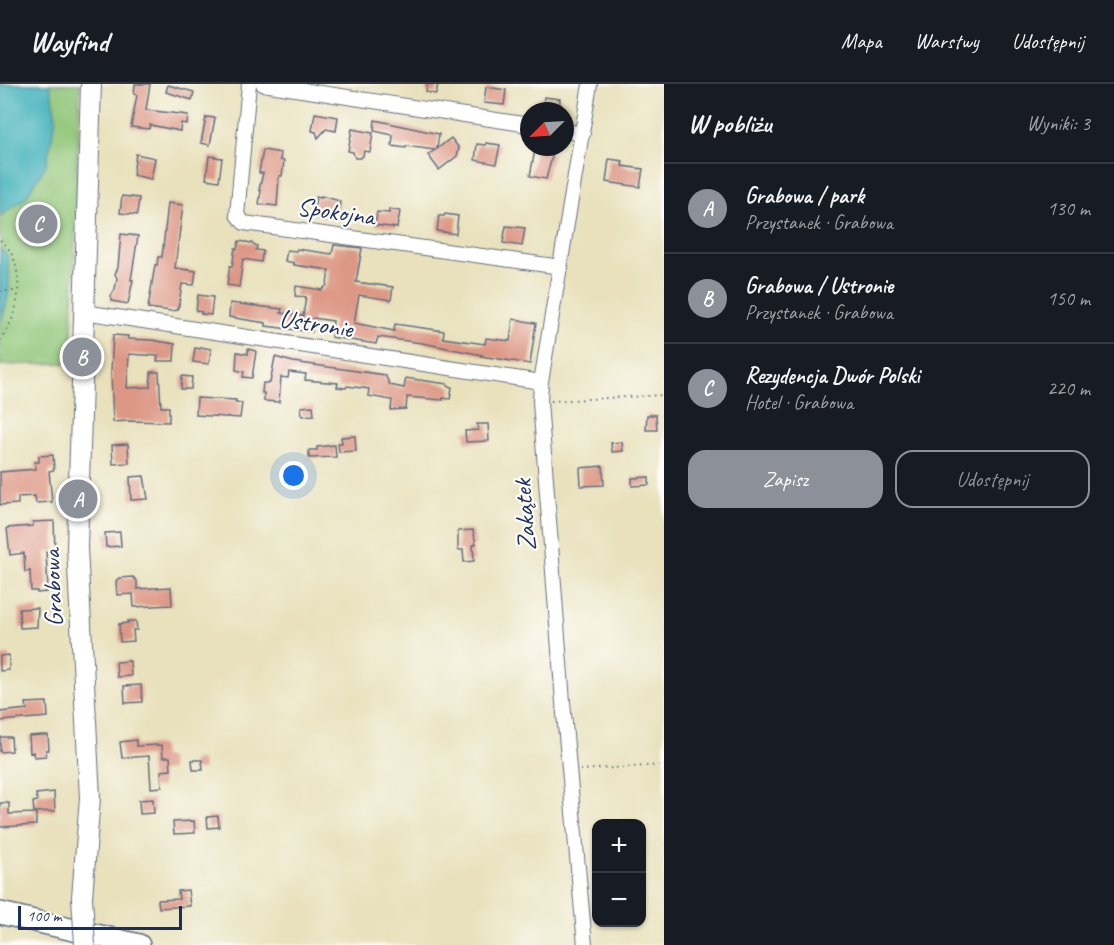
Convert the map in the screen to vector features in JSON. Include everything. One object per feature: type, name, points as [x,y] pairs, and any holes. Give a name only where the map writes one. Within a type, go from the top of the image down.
[{"type":"main road","points":[[0,913],[139,945]]},
{"type":"street","name":"Grabowa","points":[[85,945],[82,897],[90,810],[77,548],[91,84]]},
{"type":"street","name":"Spokojna","points":[[249,84],[237,215],[244,223],[561,267]]},
{"type":"street","points":[[263,84],[520,124]]},
{"type":"street","name":"Zakątek","points":[[585,945],[540,402],[541,382],[590,84]]},
{"type":"street","points":[[574,132],[583,134]]},
{"type":"street","name":"Ustronie","points":[[84,312],[541,382]]},
{"type":"path","points":[[0,240],[11,254],[16,267],[18,291],[15,312],[0,341]]},
{"type":"path","points":[[0,291],[18,291]]},
{"type":"path","points":[[540,402],[664,395]]},
{"type":"path","points":[[569,771],[664,765]]},
{"type":"green space","points":[[0,84],[80,84],[71,363],[0,365]]},
{"type":"water","points":[[0,84],[50,84],[56,118],[46,165],[26,197],[0,216]]},
{"type":"water","points":[[0,249],[7,255],[9,282],[8,298],[0,323]]},
{"type":"building","points":[[135,84],[150,84],[146,110],[188,115],[187,124],[181,123],[180,131],[150,125],[149,129],[131,127],[137,95],[134,94]]},
{"type":"building","points":[[427,84],[438,84],[436,94],[426,92]]},
{"type":"building","points":[[168,85],[194,92],[192,100],[166,92]]},
{"type":"building","points":[[486,87],[506,90],[504,105],[484,103]]},
{"type":"building","points":[[544,97],[560,99],[560,102],[543,102]]},
{"type":"building","points":[[315,113],[338,117],[336,131],[326,129],[318,138],[316,132],[312,131]]},
{"type":"building","points":[[206,117],[215,118],[210,145],[201,143]]},
{"type":"building","points":[[375,120],[439,134],[437,149],[451,138],[459,148],[457,156],[439,170],[428,155],[435,150],[392,146],[393,135],[374,131]]},
{"type":"building","points":[[352,129],[373,133],[370,152],[364,151],[360,158],[355,158],[353,152],[348,151]]},
{"type":"building","points":[[486,143],[500,145],[496,164],[475,160],[477,144],[486,145]]},
{"type":"building","points":[[263,150],[281,153],[280,160],[284,161],[282,176],[279,176],[277,206],[259,204],[263,173],[259,173]]},
{"type":"building","points":[[136,154],[155,158],[151,179],[133,175]]},
{"type":"building","points":[[209,156],[222,158],[219,181],[206,179]]},
{"type":"building","points":[[534,156],[552,156],[546,179],[530,176]]},
{"type":"building","points":[[609,159],[623,161],[622,166],[643,169],[640,187],[606,182]]},
{"type":"building","points":[[122,196],[139,198],[137,215],[120,213]]},
{"type":"building","points":[[321,196],[340,201],[338,214],[331,213],[330,218],[313,214],[316,197],[321,198]]},
{"type":"building","points":[[168,203],[183,205],[175,268],[196,271],[194,285],[182,284],[178,310],[171,311],[148,308],[155,265],[157,265],[158,257],[162,257]]},
{"type":"building","points":[[389,209],[400,211],[397,228],[375,225],[377,212],[389,213]]},
{"type":"building","points":[[445,214],[458,216],[456,234],[437,231],[439,216]]},
{"type":"building","points":[[506,226],[525,228],[522,246],[503,243]]},
{"type":"building","points":[[121,234],[138,236],[128,304],[112,301],[111,296],[117,278],[115,274],[118,267]]},
{"type":"building","points":[[239,241],[252,243],[257,246],[256,250],[263,251],[261,262],[243,259],[239,287],[227,285],[230,266],[232,267],[235,248],[237,249]]},
{"type":"building","points":[[334,245],[362,248],[356,282],[393,287],[391,300],[359,295],[354,323],[394,331],[395,324],[444,331],[443,338],[485,344],[486,338],[510,341],[513,319],[536,323],[530,364],[378,337],[376,344],[331,337],[333,321],[313,318],[312,332],[266,326],[266,323],[229,317],[230,303],[282,309],[281,313],[303,316],[306,297],[295,296],[296,286],[322,290],[327,285],[329,270],[294,265],[294,263],[285,261],[287,250],[296,251],[297,249],[332,254]]},
{"type":"building","points":[[198,295],[213,297],[211,315],[196,311]]},
{"type":"building","points":[[113,335],[128,336],[128,339],[175,344],[174,361],[157,361],[158,356],[129,354],[127,388],[150,387],[151,372],[159,372],[161,407],[169,407],[169,422],[113,422],[111,371]]},
{"type":"building","points":[[201,347],[211,349],[209,364],[193,362],[195,348],[200,349]]},
{"type":"building","points":[[248,349],[256,351],[252,378],[243,377],[244,372],[236,370],[237,352],[248,354]]},
{"type":"building","points":[[275,357],[293,362],[385,375],[390,385],[404,388],[406,378],[447,384],[452,387],[450,399],[407,397],[406,409],[391,410],[392,400],[368,396],[369,389],[337,387],[338,383],[305,380],[306,374],[289,372],[288,378],[281,377],[279,402],[264,401],[263,383],[270,383]]},
{"type":"building","points":[[182,376],[192,377],[191,389],[181,389]]},
{"type":"building","points":[[197,398],[236,400],[235,402],[242,403],[240,418],[196,415]]},
{"type":"building","points":[[313,406],[314,415],[302,416],[301,407]]},
{"type":"building","points":[[647,415],[656,415],[657,430],[646,430]]},
{"type":"building","points":[[477,424],[488,424],[489,441],[466,442],[465,431],[478,430]]},
{"type":"building","points":[[355,436],[356,451],[339,452],[338,443],[342,443],[341,437]]},
{"type":"building","points":[[622,442],[623,451],[612,452],[611,443]]},
{"type":"building","points":[[128,444],[129,463],[113,464],[112,445]]},
{"type":"building","points":[[335,445],[336,457],[309,458],[309,450]]},
{"type":"building","points":[[53,455],[54,470],[49,471],[52,502],[36,503],[35,496],[18,497],[18,504],[0,505],[0,472],[36,469],[35,462],[39,462],[39,456]]},
{"type":"building","points":[[603,466],[604,485],[581,486],[580,468]]},
{"type":"building","points":[[144,476],[148,499],[131,500],[130,477]]},
{"type":"building","points":[[649,477],[649,485],[632,486],[632,478]]},
{"type":"building","points":[[54,521],[55,551],[46,552],[48,589],[46,589],[47,592],[37,593],[37,591],[31,591],[30,571],[25,572],[24,553],[10,555],[7,528],[33,526],[33,522]]},
{"type":"building","points":[[473,530],[476,544],[473,545],[474,561],[464,562],[463,550],[458,550],[458,531]]},
{"type":"building","points":[[120,532],[121,546],[106,547],[105,533]]},
{"type":"building","points":[[133,577],[137,581],[137,589],[171,587],[172,605],[134,607],[133,594],[117,595],[116,581],[119,578]]},
{"type":"building","points":[[38,608],[37,627],[20,628],[19,609]]},
{"type":"building","points":[[128,621],[136,621],[137,630],[133,630],[134,641],[120,642],[119,624],[128,623]]},
{"type":"building","points":[[9,655],[9,670],[0,671],[0,656]]},
{"type":"building","points":[[130,661],[131,676],[117,677],[116,662]]},
{"type":"building","points":[[141,685],[142,702],[125,703],[124,686]]},
{"type":"building","points":[[47,702],[48,717],[0,721],[0,712],[27,709],[26,703]]},
{"type":"building","points":[[48,735],[49,750],[46,750],[46,756],[34,757],[33,752],[30,753],[29,736]]},
{"type":"building","points":[[0,737],[11,737],[12,751],[0,752]]},
{"type":"building","points":[[136,740],[136,746],[162,745],[163,757],[170,757],[171,770],[161,771],[162,787],[151,788],[149,756],[122,758],[120,742]]},
{"type":"building","points":[[192,760],[202,760],[203,770],[193,770]]},
{"type":"building","points":[[54,792],[55,811],[34,812],[33,802],[37,801],[36,794]]},
{"type":"building","points":[[153,799],[154,813],[140,814],[139,800]]},
{"type":"building","points":[[0,803],[9,803],[9,814],[36,813],[36,825],[0,827]]},
{"type":"building","points":[[218,816],[219,827],[208,828],[207,817]]},
{"type":"building","points":[[194,821],[195,833],[174,834],[173,822]]},
{"type":"building","points":[[188,890],[190,906],[159,908],[158,900],[179,899],[178,891]]},
{"type":"place","name":"Rezydencja Dwór Polski","points":[[38,224]]},
{"type":"place","name":"Grabowa / Ustronie","points":[[82,357]]},
{"type":"place","name":"Grabowa / park","points":[[78,499]]}]
